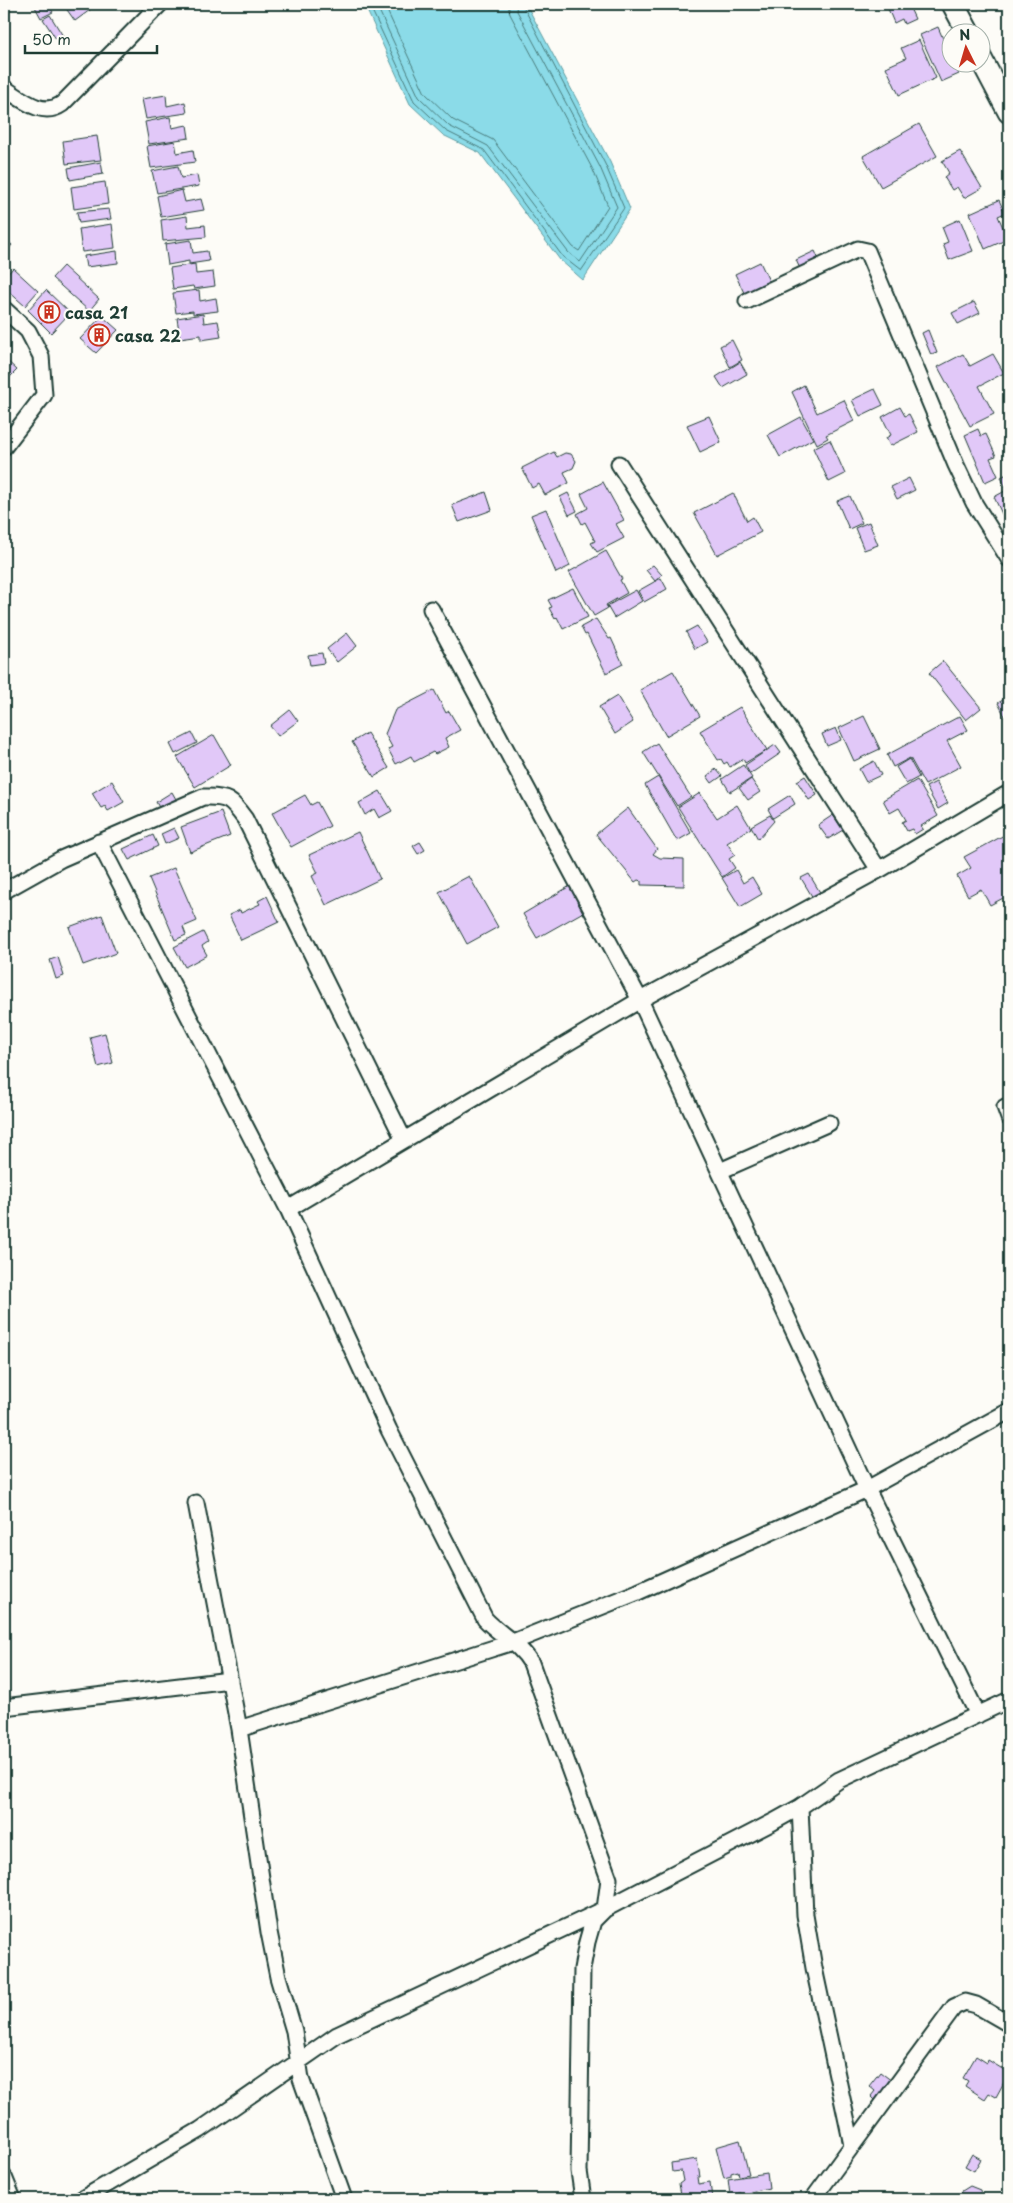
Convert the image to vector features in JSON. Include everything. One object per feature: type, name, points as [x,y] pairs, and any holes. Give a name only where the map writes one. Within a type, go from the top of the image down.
[{"type":"main road","points":[[953,4],[963,22]]},
{"type":"main road","points":[[988,72],[1009,112]]},
{"type":"street","points":[[4,88],[44,110],[54,110],[160,4]]},
{"type":"street","points":[[747,301],[858,250],[867,251],[956,465],[974,503],[1009,558]]},
{"type":"street","points":[[4,309],[28,331],[41,356],[44,395],[4,447]]},
{"type":"street","points":[[619,464],[879,870]]},
{"type":"street","points":[[431,609],[640,1000],[867,1489],[978,1715]]},
{"type":"street","points":[[288,1209],[640,1000],[879,870],[1009,793]]},
{"type":"street","points":[[4,891],[37,871],[203,797],[220,796],[234,804],[245,819],[404,1140]]},
{"type":"street","points":[[99,842],[288,1209],[389,1430],[485,1619],[495,1630],[513,1642],[531,1663],[609,1878],[605,1909],[593,1922],[582,1969],[579,2171],[584,2199]]},
{"type":"street","points":[[720,1171],[829,1123]]},
{"type":"street","points":[[239,1729],[513,1642],[638,1592],[867,1489],[1009,1411]]},
{"type":"street","points":[[196,1503],[239,1729],[269,1932],[278,1977],[294,2031],[301,2080],[344,2199]]},
{"type":"street","points":[[4,1707],[230,1680]]},
{"type":"street","points":[[82,2199],[200,2130],[337,2035],[605,1909],[800,1807],[839,1780],[1009,1700]]},
{"type":"street","points":[[800,1807],[805,1915],[814,1968],[852,2145]]},
{"type":"street","points":[[813,2199],[954,2007],[965,2002],[976,2005],[1009,2024]]},
{"type":"street","points":[[4,2177],[13,2199]]},
{"type":"water","points":[[364,4],[526,4],[610,162],[630,209],[583,280],[560,260],[480,153],[443,135],[410,104]]},
{"type":"building","points":[[48,4],[53,12],[41,18],[34,5]]},
{"type":"building","points":[[70,4],[86,4],[90,10],[75,21],[65,7]]},
{"type":"building","points":[[886,4],[908,4],[915,19],[904,24],[902,19],[894,23]]},
{"type":"building","points":[[50,15],[66,41],[60,45],[43,19]]},
{"type":"building","points":[[938,27],[940,32],[940,72],[958,72],[959,74],[941,82],[920,35]]},
{"type":"building","points":[[919,40],[936,78],[899,95],[886,67],[906,58],[901,48]]},
{"type":"building","points":[[166,95],[167,106],[185,102],[187,113],[146,119],[142,99]]},
{"type":"building","points":[[170,117],[172,128],[187,125],[189,138],[149,144],[145,122]]},
{"type":"building","points":[[919,124],[937,156],[881,187],[863,156]]},
{"type":"building","points":[[97,136],[101,160],[66,164],[63,141]]},
{"type":"building","points":[[175,141],[177,153],[193,150],[195,162],[151,168],[147,146]]},
{"type":"building","points":[[960,151],[982,188],[964,198],[957,187],[952,190],[944,177],[949,173],[942,161]]},
{"type":"building","points":[[101,162],[103,174],[70,180],[68,168]]},
{"type":"building","points":[[178,166],[181,178],[197,175],[199,186],[157,193],[152,171]]},
{"type":"building","points":[[105,182],[108,204],[74,209],[71,187]]},
{"type":"building","points":[[182,190],[185,202],[201,199],[204,210],[161,217],[157,196]]},
{"type":"building","points":[[999,200],[1005,213],[998,216],[1008,239],[985,249],[970,213]]},
{"type":"building","points":[[109,209],[111,219],[79,223],[77,212]]},
{"type":"building","points":[[187,216],[188,227],[205,225],[206,237],[163,241],[161,220]]},
{"type":"building","points":[[960,219],[973,251],[949,260],[943,244],[948,242],[942,227]]},
{"type":"building","points":[[112,224],[115,248],[82,252],[79,229]]},
{"type":"building","points":[[4,237],[12,245],[4,254]]},
{"type":"building","points":[[191,240],[193,253],[207,251],[209,261],[189,264],[189,261],[168,265],[165,244]]},
{"type":"building","points":[[117,251],[118,263],[86,267],[84,256]]},
{"type":"building","points":[[815,251],[821,264],[802,273],[796,260]]},
{"type":"building","points":[[760,262],[772,287],[747,299],[735,274]]},
{"type":"building","points":[[195,264],[196,274],[213,272],[215,286],[194,289],[193,286],[173,289],[170,268]]},
{"type":"building","points":[[63,266],[99,299],[89,311],[52,278]]},
{"type":"building","points":[[13,268],[38,291],[25,306],[7,290],[4,294],[4,278]]},
{"type":"building","name":"casa 21","points":[[46,290],[70,313],[51,333],[28,310]]},
{"type":"building","points":[[199,290],[200,301],[216,298],[218,311],[193,314],[193,311],[176,313],[173,293]]},
{"type":"building","points":[[974,302],[980,313],[958,324],[952,313]]},
{"type":"building","points":[[203,314],[204,323],[218,321],[221,337],[201,340],[201,335],[180,338],[177,318]]},
{"type":"building","name":"casa 22","points":[[102,316],[118,330],[96,353],[80,339]]},
{"type":"building","points":[[928,330],[937,353],[931,355],[922,333]]},
{"type":"building","points":[[732,340],[742,360],[730,367],[720,346]]},
{"type":"building","points":[[963,354],[970,366],[993,354],[1004,373],[979,386],[994,414],[970,426],[938,367]]},
{"type":"building","points":[[4,358],[17,370],[4,383]]},
{"type":"building","points":[[740,362],[747,374],[723,388],[716,377]]},
{"type":"building","points":[[804,385],[817,413],[844,400],[854,421],[826,435],[828,438],[817,444],[792,392]]},
{"type":"building","points":[[875,389],[883,405],[860,416],[852,400]]},
{"type":"building","points":[[900,407],[905,416],[909,414],[918,432],[890,446],[886,438],[891,435],[882,417]]},
{"type":"building","points":[[709,416],[721,442],[700,452],[687,425]]},
{"type":"building","points":[[801,417],[813,439],[780,457],[768,435]]},
{"type":"building","points":[[978,429],[981,436],[986,434],[996,456],[990,458],[998,476],[985,482],[965,435]]},
{"type":"building","points":[[830,440],[845,474],[829,482],[813,448]]},
{"type":"building","points":[[554,452],[557,457],[565,453],[571,454],[576,461],[573,468],[564,472],[569,483],[545,495],[539,484],[532,488],[522,468]]},
{"type":"building","points":[[1009,473],[1009,513],[1003,516],[994,497],[1007,490],[1001,477]]},
{"type":"building","points":[[909,478],[915,490],[897,499],[891,487]]},
{"type":"building","points":[[603,482],[624,520],[616,524],[624,538],[597,552],[591,543],[595,541],[585,522],[582,524],[577,514],[588,508],[581,494]]},
{"type":"building","points":[[486,492],[492,510],[459,522],[452,505]]},
{"type":"building","points":[[568,493],[577,511],[569,515],[560,497]]},
{"type":"building","points":[[733,493],[747,521],[753,517],[761,532],[717,555],[694,513]]},
{"type":"building","points":[[850,496],[862,523],[849,529],[837,501]]},
{"type":"building","points":[[546,509],[570,566],[556,573],[531,515]]},
{"type":"building","points":[[869,522],[878,545],[864,550],[855,528]]},
{"type":"building","points":[[606,551],[622,579],[620,580],[627,593],[606,605],[608,608],[594,616],[569,572]]},
{"type":"building","points":[[653,565],[662,575],[655,581],[646,570]]},
{"type":"building","points":[[661,578],[667,589],[644,602],[638,591]]},
{"type":"building","points":[[573,588],[588,617],[563,629],[557,617],[555,619],[549,608],[552,607],[548,600]]},
{"type":"building","points":[[636,590],[642,601],[614,618],[607,606]]},
{"type":"building","points":[[596,619],[609,639],[611,638],[623,664],[606,673],[587,634],[585,635],[581,627]]},
{"type":"building","points":[[697,626],[707,642],[695,649],[686,632]]},
{"type":"building","points":[[347,633],[357,646],[337,662],[327,649]]},
{"type":"building","points":[[322,653],[324,663],[310,665],[308,655]]},
{"type":"building","points":[[943,661],[981,708],[966,720],[929,673]]},
{"type":"building","points":[[673,671],[700,716],[666,736],[640,690]]},
{"type":"building","points":[[434,690],[446,713],[449,711],[460,730],[445,738],[449,747],[435,754],[433,752],[414,762],[411,756],[396,764],[388,749],[392,747],[385,734],[395,710]]},
{"type":"building","points":[[617,696],[633,722],[615,734],[599,707]]},
{"type":"building","points":[[1009,696],[1009,724],[998,703]]},
{"type":"building","points":[[740,707],[767,750],[745,763],[743,759],[730,767],[727,762],[724,764],[721,759],[718,760],[700,731]]},
{"type":"building","points":[[290,710],[298,721],[278,736],[270,726]]},
{"type":"building","points":[[864,716],[880,749],[854,761],[839,728]]},
{"type":"building","points":[[960,716],[968,730],[947,741],[961,766],[925,785],[910,758],[893,767],[887,755]]},
{"type":"building","points":[[836,728],[841,740],[827,746],[822,734]]},
{"type":"building","points":[[192,733],[197,743],[175,754],[170,744]]},
{"type":"building","points":[[367,733],[389,768],[374,777],[352,742]]},
{"type":"building","points":[[214,735],[231,765],[195,787],[177,757]]},
{"type":"building","points":[[657,743],[691,797],[677,806],[643,752]]},
{"type":"building","points":[[775,745],[781,753],[750,774],[745,765]]},
{"type":"building","points":[[909,759],[919,777],[906,784],[896,767]]},
{"type":"building","points":[[874,761],[881,775],[866,782],[859,769]]},
{"type":"building","points":[[743,765],[752,778],[730,792],[722,779]]},
{"type":"building","points":[[716,769],[722,776],[712,783],[707,776]]},
{"type":"building","points":[[805,776],[817,795],[809,800],[797,781]]},
{"type":"building","points":[[658,777],[691,833],[677,841],[645,785]]},
{"type":"building","points":[[751,779],[760,792],[748,800],[739,788]]},
{"type":"building","points":[[917,780],[938,816],[921,826],[923,829],[915,834],[912,829],[907,831],[902,822],[906,820],[899,808],[890,813],[883,800]]},
{"type":"building","points":[[112,781],[124,802],[108,811],[105,806],[101,808],[92,793]]},
{"type":"building","points":[[936,782],[948,803],[938,809],[926,787]]},
{"type":"building","points":[[380,791],[392,811],[379,818],[374,809],[365,815],[359,803]]},
{"type":"building","points":[[172,792],[177,801],[161,811],[156,802]]},
{"type":"building","points":[[700,793],[717,818],[737,805],[751,828],[727,843],[735,855],[729,859],[735,868],[722,877],[678,807]]},
{"type":"building","points":[[305,795],[311,805],[317,802],[330,826],[291,847],[272,813]]},
{"type":"building","points":[[790,795],[795,804],[773,818],[768,809]]},
{"type":"building","points":[[628,808],[657,849],[653,854],[660,858],[684,859],[684,886],[641,885],[641,881],[635,882],[596,834]]},
{"type":"building","points":[[221,812],[230,836],[190,852],[181,827]]},
{"type":"building","points":[[770,815],[774,821],[758,839],[751,826]]},
{"type":"building","points":[[833,815],[843,830],[828,839],[818,825]]},
{"type":"building","points":[[174,828],[179,838],[165,844],[161,834]]},
{"type":"building","points":[[358,832],[380,879],[326,905],[312,876],[318,873],[309,855]]},
{"type":"building","points":[[1008,833],[1009,895],[990,905],[981,889],[968,896],[957,876],[971,868],[964,857]]},
{"type":"building","points":[[153,835],[158,846],[129,860],[123,849]]},
{"type":"building","points":[[420,842],[425,850],[418,854],[413,846]]},
{"type":"building","points":[[174,868],[197,921],[183,927],[186,935],[175,940],[149,878]]},
{"type":"building","points":[[736,870],[743,883],[752,877],[762,894],[740,907],[722,878]]},
{"type":"building","points":[[809,874],[821,894],[813,898],[801,878]]},
{"type":"building","points":[[469,876],[498,927],[467,944],[439,892]]},
{"type":"building","points":[[570,886],[585,911],[537,938],[523,914]]},
{"type":"building","points":[[267,896],[279,922],[241,940],[229,915],[240,910],[241,913],[260,904],[258,901]]},
{"type":"building","points":[[102,915],[116,953],[83,965],[69,927]]},
{"type":"building","points":[[203,932],[208,942],[202,946],[207,955],[185,967],[174,947]]},
{"type":"building","points":[[58,957],[64,976],[56,979],[50,960]]},
{"type":"building","points":[[105,1033],[113,1063],[98,1067],[90,1037]]},
{"type":"building","points":[[976,2056],[987,2063],[988,2060],[1009,2073],[996,2097],[989,2093],[985,2099],[965,2086],[968,2081],[963,2078]]},
{"type":"building","points":[[880,2072],[892,2081],[876,2101],[871,2096],[875,2091],[869,2086]]},
{"type":"building","points":[[740,2140],[749,2174],[739,2176],[738,2171],[724,2178],[716,2147]]},
{"type":"building","points":[[972,2154],[981,2159],[974,2171],[965,2166]]},
{"type":"building","points":[[697,2159],[700,2177],[697,2177],[698,2184],[710,2182],[712,2199],[682,2199],[679,2184],[683,2181],[681,2171],[672,2172],[671,2163]]},
{"type":"building","points":[[767,2173],[769,2188],[750,2192],[751,2199],[741,2199],[740,2193],[730,2195],[728,2179]]},
{"type":"building","points":[[970,2186],[980,2190],[982,2199],[961,2199],[962,2191]]},
{"type":"place","name":"casa 21","points":[[49,312]]},
{"type":"place","name":"casa 22","points":[[99,335]]}]
